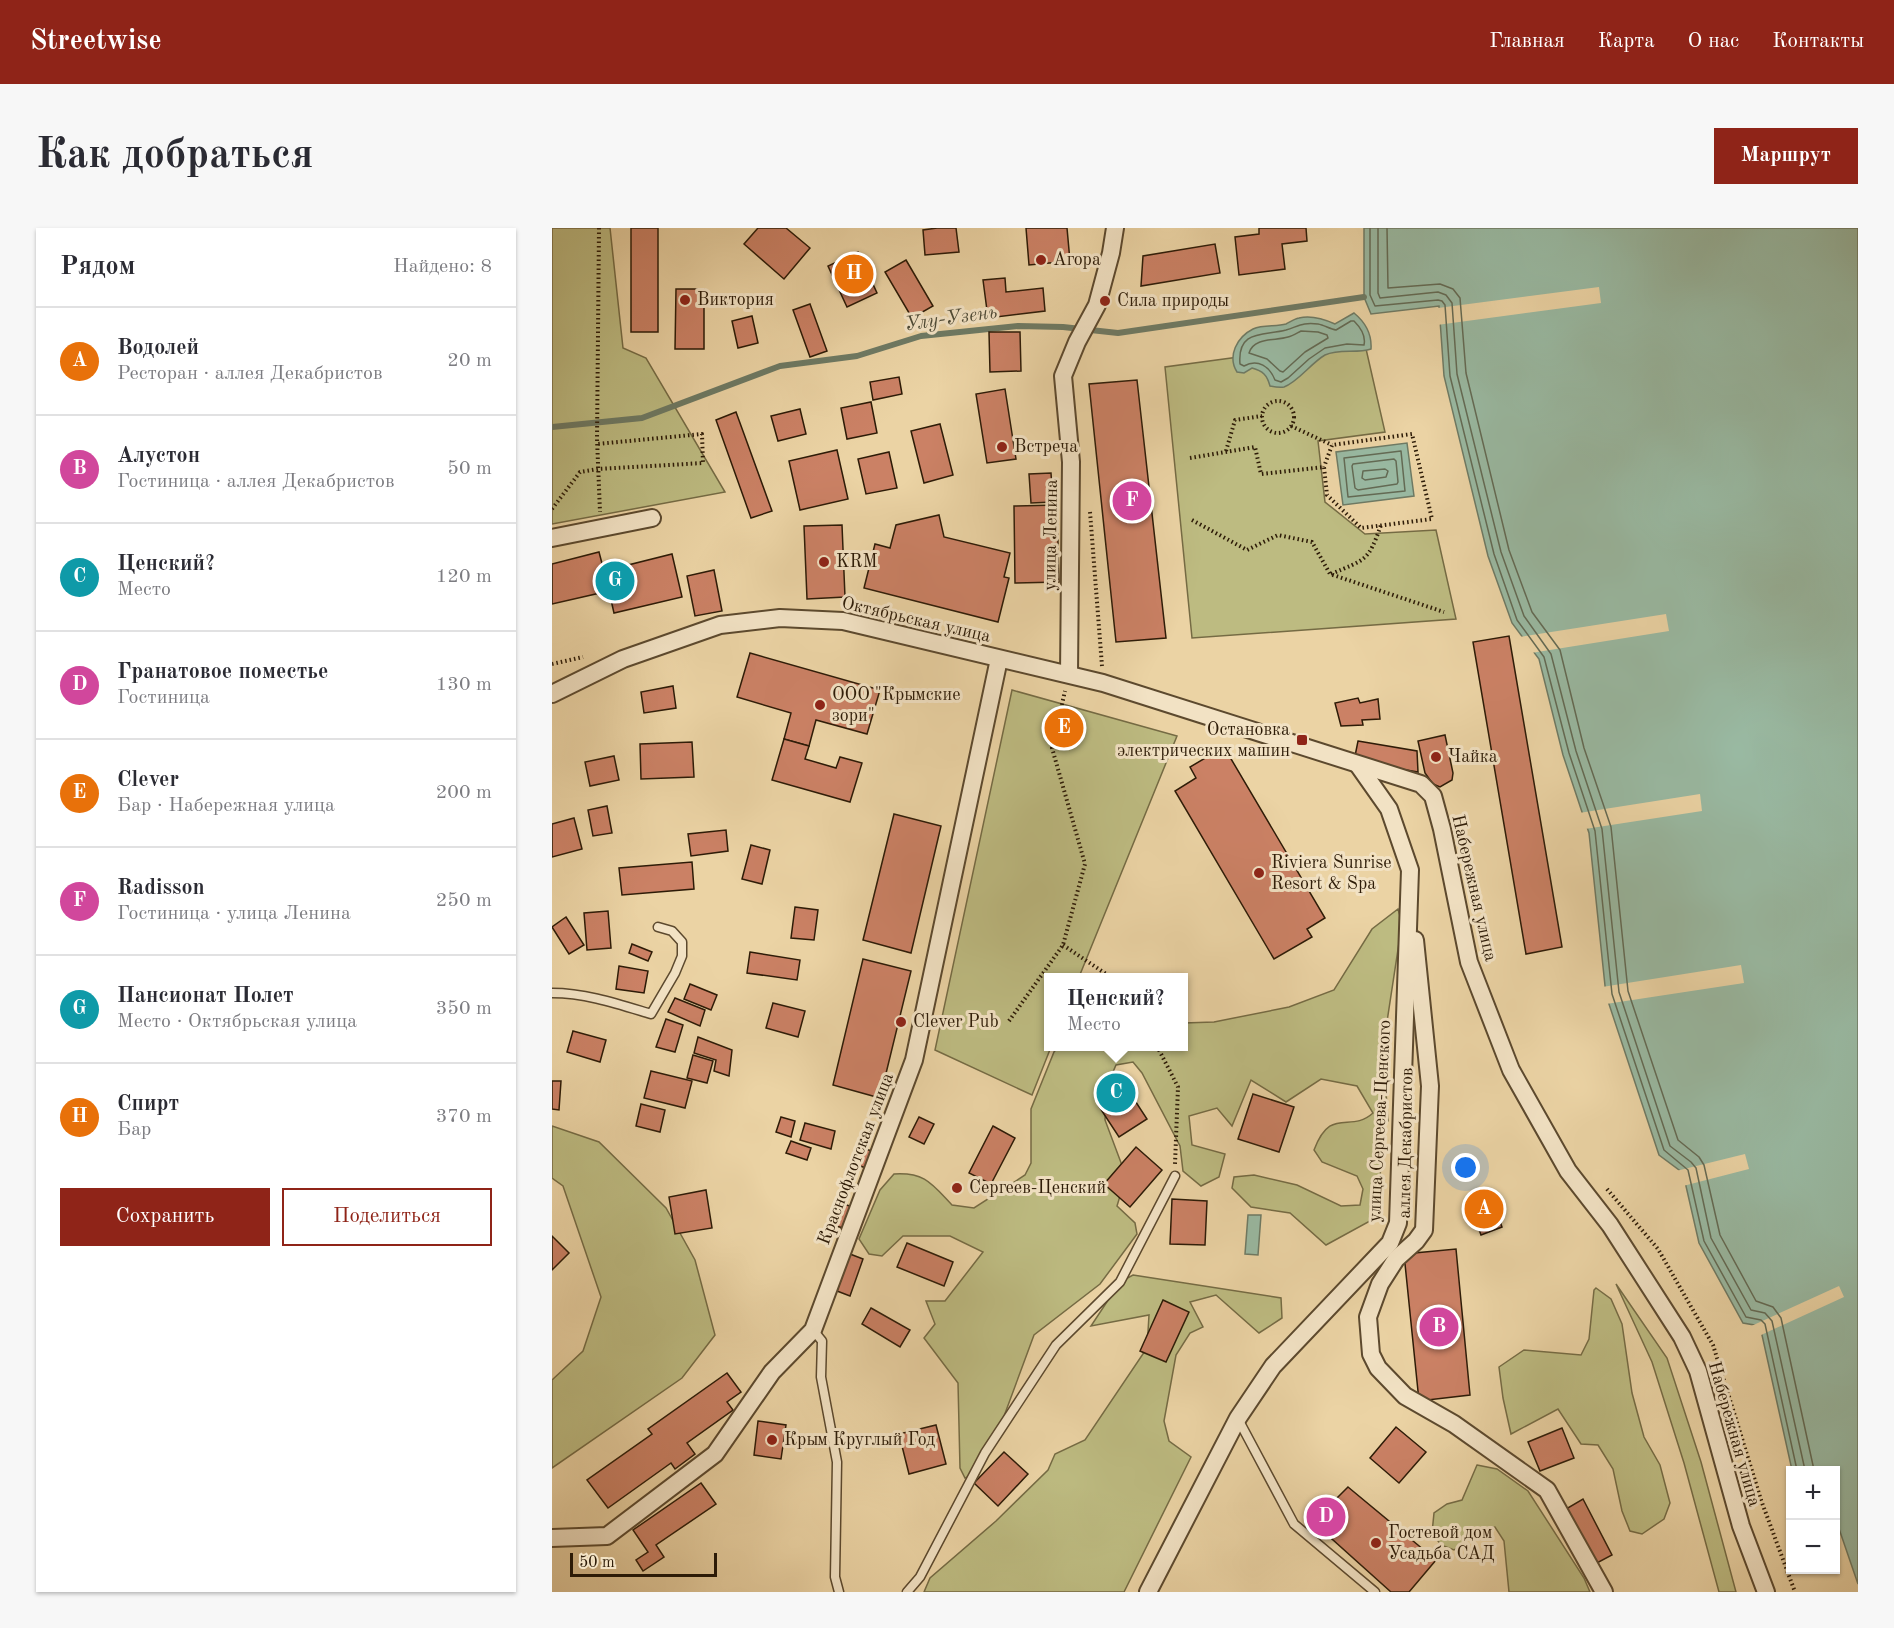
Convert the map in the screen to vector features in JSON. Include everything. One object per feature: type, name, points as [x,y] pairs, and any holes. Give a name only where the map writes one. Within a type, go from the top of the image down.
[{"type":"street","name":"улица Ленина","points":[[1069,674],[1071,462],[1063,376],[1077,342],[1097,305],[1112,253],[1115,228]]},
{"type":"street","points":[[552,538],[652,518]]},
{"type":"street","name":"Октябрьская улица","points":[[552,694],[623,659],[720,625],[780,618],[843,621],[1069,674]]},
{"type":"street","name":"Краснофлотская улица","points":[[552,1538],[608,1536],[716,1454],[772,1372],[813,1330],[914,1060],[999,659]]},
{"type":"street","name":"Набережная улица","points":[[1069,674],[1420,784],[1433,796],[1469,962],[1511,1070],[1568,1171],[1610,1225],[1682,1337],[1698,1371],[1741,1526],[1766,1592]]},
{"type":"street","name":"улица Сергеева-Ценского","points":[[1148,1592],[1238,1418],[1273,1365],[1390,1243],[1398,1223],[1410,870],[1389,809],[1358,765]]},
{"type":"street","name":"аллея Декабристов","points":[[1408,898],[1413,917],[1430,1086],[1424,1230],[1416,1241],[1396,1259],[1380,1284],[1368,1317],[1371,1354],[1378,1368],[1405,1396],[1454,1424],[1547,1490],[1605,1592]]},
{"type":"lane","points":[[552,993],[570,993],[604,999],[651,1014],[675,973],[682,956],[682,942],[672,931],[658,927]]},
{"type":"lane","points":[[907,1592],[920,1577],[985,1453],[1056,1345],[1120,1282],[1175,1176]]},
{"type":"lane","points":[[813,1330],[822,1341],[820,1377],[837,1462],[835,1576],[839,1592]]},
{"type":"lane","points":[[1238,1418],[1294,1524],[1375,1592]]},
{"type":"path","points":[[599,228],[597,441],[601,528]]},
{"type":"path","points":[[1280,401],[1292,408],[1294,413],[1291,426],[1281,432],[1275,432],[1266,426],[1263,416],[1268,405],[1280,401]]},
{"type":"path","points":[[1226,451],[1235,420],[1263,416]]},
{"type":"path","points":[[1291,426],[1332,445],[1412,434],[1432,519],[1361,528],[1328,495],[1324,467],[1332,445]]},
{"type":"path","points":[[552,509],[580,472],[703,463],[702,434],[597,441]]},
{"type":"path","points":[[1190,458],[1255,447],[1261,474],[1324,467]]},
{"type":"path","points":[[1192,520],[1247,550],[1278,536],[1312,542],[1330,574],[1444,612]]},
{"type":"path","points":[[1330,574],[1365,559],[1372,549],[1381,525]]},
{"type":"path","points":[[1009,1021],[1063,945],[1085,864],[1052,748],[1069,674]]},
{"type":"path","points":[[1063,945],[1105,973]]},
{"type":"path","points":[[1158,1051],[1178,1087],[1175,1176]]},
{"type":"shaded area","points":[[552,228],[610,228],[623,348],[646,358],[725,492],[552,524]]},
{"type":"shaded area","points":[[1364,340],[1385,432],[1318,441],[1325,502],[1365,534],[1436,530],[1456,619],[1192,638],[1165,367]]},
{"type":"shaded area","points":[[1012,690],[1177,736],[1081,973],[1044,973],[1044,1051],[1049,1051],[1032,1095],[935,1050]]},
{"type":"shaded area","points":[[1398,909],[1402,923],[1383,1048],[1388,1121],[1376,1133],[1381,1141],[1380,1189],[1370,1221],[1326,1245],[1290,1213],[1251,1207],[1232,1188],[1234,1177],[1254,1175],[1297,1185],[1341,1206],[1360,1205],[1363,1189],[1357,1176],[1322,1162],[1314,1150],[1320,1136],[1327,1128],[1341,1122],[1365,1119],[1373,1113],[1357,1086],[1321,1079],[1286,1102],[1251,1080],[1232,1126],[1217,1108],[1189,1116],[1192,1145],[1225,1154],[1219,1177],[1201,1186],[1183,1171],[1180,1146],[1142,1073],[1133,1062],[1116,1065],[1107,1086],[1105,1120],[1126,1176],[1117,1206],[1135,1223],[1137,1234],[1100,1284],[1034,1335],[1000,1427],[971,1476],[965,1478],[960,1468],[958,1383],[924,1338],[935,1324],[926,1301],[945,1301],[983,1252],[950,1236],[903,1236],[882,1256],[869,1254],[859,1239],[880,1190],[894,1174],[913,1175],[933,1185],[952,1205],[974,1208],[1025,1175],[1031,1163],[1031,1109],[1055,1051],[1188,1051],[1188,1023],[1214,1022],[1289,1007],[1334,990],[1372,929]]},
{"type":"shaded area","points":[[552,1126],[599,1142],[666,1208],[695,1260],[715,1335],[682,1378],[552,1468],[552,1380],[583,1351],[601,1297],[563,1186],[552,1178]]},
{"type":"shaded area","points":[[1133,1275],[1281,1298],[1282,1318],[1259,1333],[1216,1295],[1190,1302],[1203,1327],[1190,1333],[1176,1355],[1164,1421],[1169,1441],[1191,1457],[1124,1592],[924,1592],[930,1578],[996,1521],[1048,1470],[1055,1454],[1085,1440],[1147,1348],[1149,1315],[1091,1326],[1120,1282]]},
{"type":"shaded area","points":[[1616,1284],[1667,1358],[1701,1462],[1736,1592],[1719,1592],[1684,1463],[1652,1362]]},
{"type":"shaded area","points":[[1596,1288],[1611,1299],[1622,1324],[1632,1393],[1644,1437],[1660,1465],[1670,1503],[1664,1519],[1642,1534],[1630,1531],[1622,1511],[1613,1469],[1598,1445],[1581,1444],[1558,1409],[1511,1434],[1503,1398],[1499,1367],[1524,1350],[1581,1355],[1589,1339]]},
{"type":"shaded area","points":[[1477,1465],[1497,1469],[1528,1491],[1584,1578],[1590,1592],[1509,1592],[1504,1541],[1495,1527],[1482,1529],[1454,1550],[1441,1545],[1432,1533],[1434,1513],[1447,1504],[1462,1500]]},
{"type":"water","points":[[1364,228],[1858,228],[1858,1584],[1840,1532],[1840,1466],[1791,1466],[1760,1326],[1743,1323],[1699,1243],[1683,1173],[1659,1155],[1606,995],[1589,833],[1563,755],[1539,659],[1512,623],[1488,556],[1444,376],[1439,306],[1371,314],[1364,297]]},
{"type":"water","points":[[1354,313],[1367,329],[1371,349],[1325,355],[1289,385],[1282,387],[1270,386],[1264,374],[1256,369],[1252,368],[1244,373],[1237,372],[1234,366],[1233,353],[1238,342],[1253,329],[1286,324],[1304,317],[1317,318],[1335,324]]},
{"type":"water","points":[[1407,443],[1414,496],[1343,505],[1336,452]]},
{"type":"water","points":[[1248,1215],[1261,1215],[1258,1255],[1245,1254]]},
{"type":"pier","points":[[1599,287],[1601,303],[1437,325],[1436,309],[1392,314]]},
{"type":"pier","points":[[1666,614],[1669,631],[1531,653],[1519,637]]},
{"type":"pier","points":[[1700,794],[1702,811],[1585,829],[1579,813]]},
{"type":"pier","points":[[1741,965],[1744,983],[1606,1004],[1603,996],[1602,987]]},
{"type":"pier","points":[[1745,1154],[1749,1169],[1683,1186],[1680,1174],[1676,1171]]},
{"type":"pier","points":[[1839,1286],[1844,1297],[1759,1336],[1757,1328],[1749,1327]]},
{"type":"building","points":[[631,228],[658,228],[658,332],[631,332]]},
{"type":"building","points":[[758,228],[786,228],[810,248],[784,279],[744,244]]},
{"type":"building","points":[[956,228],[959,252],[925,255],[923,230]]},
{"type":"building","points":[[1026,228],[1067,228],[1070,261],[1029,265]]},
{"type":"building","points":[[1259,228],[1306,228],[1307,241],[1282,244],[1285,269],[1239,275],[1235,237],[1259,234]]},
{"type":"building","points":[[1215,244],[1220,273],[1141,286],[1143,256]]},
{"type":"building","points":[[858,252],[877,293],[847,307],[828,266]]},
{"type":"building","points":[[906,260],[933,306],[912,318],[885,272]]},
{"type":"building","points":[[1005,278],[1006,292],[1043,288],[1045,311],[988,318],[983,280]]},
{"type":"building","points":[[676,289],[704,289],[704,349],[675,349]]},
{"type":"building","points":[[810,304],[827,351],[810,357],[793,310]]},
{"type":"building","points":[[752,316],[758,343],[738,348],[732,321]]},
{"type":"building","points":[[989,332],[1020,332],[1021,371],[990,372]]},
{"type":"building","points":[[899,377],[902,394],[873,400],[870,382]]},
{"type":"building","points":[[1137,380],[1166,638],[1116,642],[1089,384]]},
{"type":"building","points":[[1005,389],[1016,459],[987,463],[976,394]]},
{"type":"building","points":[[871,402],[877,433],[847,439],[841,408]]},
{"type":"building","points":[[800,409],[806,434],[778,441],[771,416]]},
{"type":"building","points":[[736,412],[772,511],[751,518],[716,420]]},
{"type":"building","points":[[940,424],[953,475],[924,483],[911,431]]},
{"type":"building","points":[[837,450],[848,499],[800,510],[789,461]]},
{"type":"building","points":[[889,452],[897,488],[866,494],[858,459]]},
{"type":"building","points":[[1051,473],[1053,502],[1031,503],[1029,474]]},
{"type":"building","points":[[1057,505],[1059,582],[1015,583],[1014,506]]},
{"type":"building","points":[[939,515],[944,537],[1010,553],[1004,577],[1009,578],[998,622],[864,588],[875,544],[890,548],[896,525]]},
{"type":"building","name":"KRM","points":[[842,525],[845,597],[807,599],[804,526]]},
{"type":"building","points":[[599,552],[604,571],[672,554],[682,597],[614,613],[609,591],[552,604],[552,564]]},
{"type":"building","points":[[714,570],[722,611],[695,616],[687,576]]},
{"type":"building","points":[[1509,636],[1562,947],[1526,954],[1473,642]]},
{"type":"building","name":"ООО \"Крымские зори\"","points":[[750,653],[880,690],[867,734],[816,720],[809,746],[784,739],[791,713],[737,697]]},
{"type":"building","points":[[673,686],[676,708],[644,713],[641,692]]},
{"type":"building","points":[[1358,698],[1360,703],[1378,699],[1380,719],[1362,720],[1363,725],[1341,726],[1335,703]]},
{"type":"building","name":"Чайка","points":[[1445,735],[1453,773],[1452,780],[1440,787],[1433,784],[1425,773],[1418,741]]},
{"type":"building","points":[[784,739],[809,746],[805,759],[836,768],[840,757],[862,763],[850,802],[772,780]]},
{"type":"building","points":[[1358,741],[1417,751],[1418,772],[1354,761]]},
{"type":"building","points":[[692,742],[694,777],[641,779],[640,744]]},
{"type":"building","points":[[1224,747],[1325,918],[1307,929],[1312,937],[1274,959],[1175,791],[1196,778],[1190,767]]},
{"type":"building","points":[[614,756],[619,780],[590,786],[585,762]]},
{"type":"building","points":[[607,806],[612,833],[593,836],[588,810]]},
{"type":"building","points":[[894,814],[941,826],[911,953],[863,940]]},
{"type":"building","points":[[574,818],[582,849],[552,857],[552,824]]},
{"type":"building","points":[[726,830],[728,851],[691,856],[688,834]]},
{"type":"building","points":[[751,845],[770,850],[762,884],[742,879]]},
{"type":"building","points":[[692,862],[694,889],[622,895],[619,868]]},
{"type":"building","points":[[795,907],[818,910],[814,940],[791,938]]},
{"type":"building","points":[[608,911],[611,948],[587,950],[584,913]]},
{"type":"building","points":[[566,917],[584,945],[569,954],[552,927]]},
{"type":"building","points":[[632,944],[652,952],[648,961],[629,953]]},
{"type":"building","points":[[750,952],[800,960],[797,980],[747,973]]},
{"type":"building","points":[[863,959],[911,971],[880,1098],[833,1085]]},
{"type":"building","points":[[619,966],[648,971],[644,993],[616,989]]},
{"type":"building","points":[[690,984],[717,995],[711,1010],[684,999]]},
{"type":"building","points":[[675,998],[705,1010],[700,1026],[668,1012]]},
{"type":"building","points":[[773,1003],[805,1011],[798,1037],[766,1028]]},
{"type":"building","points":[[666,1019],[683,1025],[675,1052],[656,1047]]},
{"type":"building","points":[[573,1031],[606,1040],[600,1062],[567,1052]]},
{"type":"building","points":[[698,1037],[732,1050],[729,1076],[714,1071],[716,1060],[694,1053]]},
{"type":"building","points":[[693,1055],[713,1061],[707,1083],[687,1078]]},
{"type":"building","points":[[651,1071],[692,1081],[685,1108],[644,1098]]},
{"type":"building","points":[[552,1081],[561,1081],[559,1110],[552,1109]]},
{"type":"building","points":[[1126,1087],[1147,1119],[1119,1137],[1098,1105]]},
{"type":"building","points":[[1253,1094],[1294,1107],[1279,1152],[1238,1139]]},
{"type":"building","points":[[641,1104],[665,1110],[660,1132],[636,1126]]},
{"type":"building","points":[[781,1117],[795,1121],[791,1137],[776,1132]]},
{"type":"building","points":[[919,1117],[934,1124],[924,1144],[909,1137]]},
{"type":"building","points":[[805,1123],[835,1131],[831,1149],[800,1140]]},
{"type":"building","points":[[993,1126],[1015,1138],[991,1184],[969,1173]]},
{"type":"building","points":[[791,1141],[811,1148],[807,1160],[786,1153]]},
{"type":"building","points":[[856,1146],[875,1152],[869,1169],[851,1163]]},
{"type":"building","points":[[1136,1147],[1162,1170],[1130,1207],[1104,1184]]},
{"type":"building","points":[[706,1190],[712,1228],[675,1234],[669,1197]]},
{"type":"building","points":[[1490,1194],[1502,1227],[1481,1235],[1469,1202]]},
{"type":"building","points":[[1172,1199],[1207,1201],[1205,1245],[1170,1244]]},
{"type":"building","points":[[837,1202],[853,1207],[846,1229],[830,1224]]},
{"type":"building","points":[[552,1236],[569,1253],[552,1270]]},
{"type":"building","points":[[907,1243],[953,1262],[944,1286],[897,1267]]},
{"type":"building","points":[[1456,1249],[1470,1395],[1419,1401],[1404,1254]]},
{"type":"building","points":[[850,1254],[863,1259],[850,1296],[837,1291]]},
{"type":"building","points":[[1163,1300],[1189,1312],[1166,1362],[1140,1351]]},
{"type":"building","points":[[871,1308],[910,1330],[900,1347],[862,1324]]},
{"type":"building","points":[[727,1373],[741,1392],[727,1402],[733,1410],[687,1443],[695,1454],[675,1469],[671,1463],[608,1508],[587,1480],[652,1434],[648,1429]]},
{"type":"building","points":[[758,1421],[786,1425],[781,1459],[754,1455]]},
{"type":"building","points":[[936,1425],[946,1464],[909,1474],[899,1434]]},
{"type":"building","points":[[1396,1427],[1426,1452],[1399,1483],[1370,1458]]},
{"type":"building","points":[[1562,1428],[1574,1458],[1540,1471],[1528,1442]]},
{"type":"building","points":[[1004,1452],[1028,1474],[998,1506],[974,1483]]},
{"type":"building","points":[[701,1483],[716,1504],[656,1545],[664,1557],[643,1571],[636,1560],[648,1552],[633,1530]]},
{"type":"building","name":"Гостевой дом Усадьба САД","points":[[1348,1487],[1436,1560],[1409,1592],[1391,1592],[1313,1522]]},
{"type":"building","points":[[1583,1499],[1612,1555],[1595,1564],[1566,1509]]},
{"type":"waterway","name":"Улу-Узень","points":[[552,427],[642,418],[780,366],[857,356],[921,336],[1018,326],[1063,327],[1118,333],[1364,297]]},
{"type":"place","name":"Агора","points":[[1041,260]]},
{"type":"place","name":"Спирт","points":[[854,274]]},
{"type":"place","name":"Виктория","points":[[685,300]]},
{"type":"place","name":"Сила природы","points":[[1105,301]]},
{"type":"place","name":"Встреча","points":[[1002,447]]},
{"type":"place","name":"Radisson","points":[[1132,501]]},
{"type":"place","name":"KRM","points":[[824,562]]},
{"type":"place","name":"Пансионат Полет","points":[[615,581]]},
{"type":"place","name":"ООО \"Крымские зори\"","points":[[820,705]]},
{"type":"place","name":"Clever","points":[[1064,728]]},
{"type":"place","name":"Остановка электрических машин","points":[[1302,740]]},
{"type":"place","name":"Чайка","points":[[1436,757]]},
{"type":"place","name":"Riviera Sunrise Resort & Spa","points":[[1259,873]]},
{"type":"place","name":"Clever Pub","points":[[901,1022]]},
{"type":"place","name":"Ценский?","points":[[1116,1093]]},
{"type":"place","name":"Сергеев-Ценский","points":[[957,1188]]},
{"type":"place","name":"Водолей","points":[[1484,1209]]},
{"type":"place","name":"Алустон","points":[[1439,1327]]},
{"type":"place","name":"Крым Круглый Год","points":[[772,1440]]},
{"type":"place","name":"Гранатовое поместье","points":[[1326,1517]]},
{"type":"place","name":"Гостевой дом Усадьба САД","points":[[1376,1543]]}]
